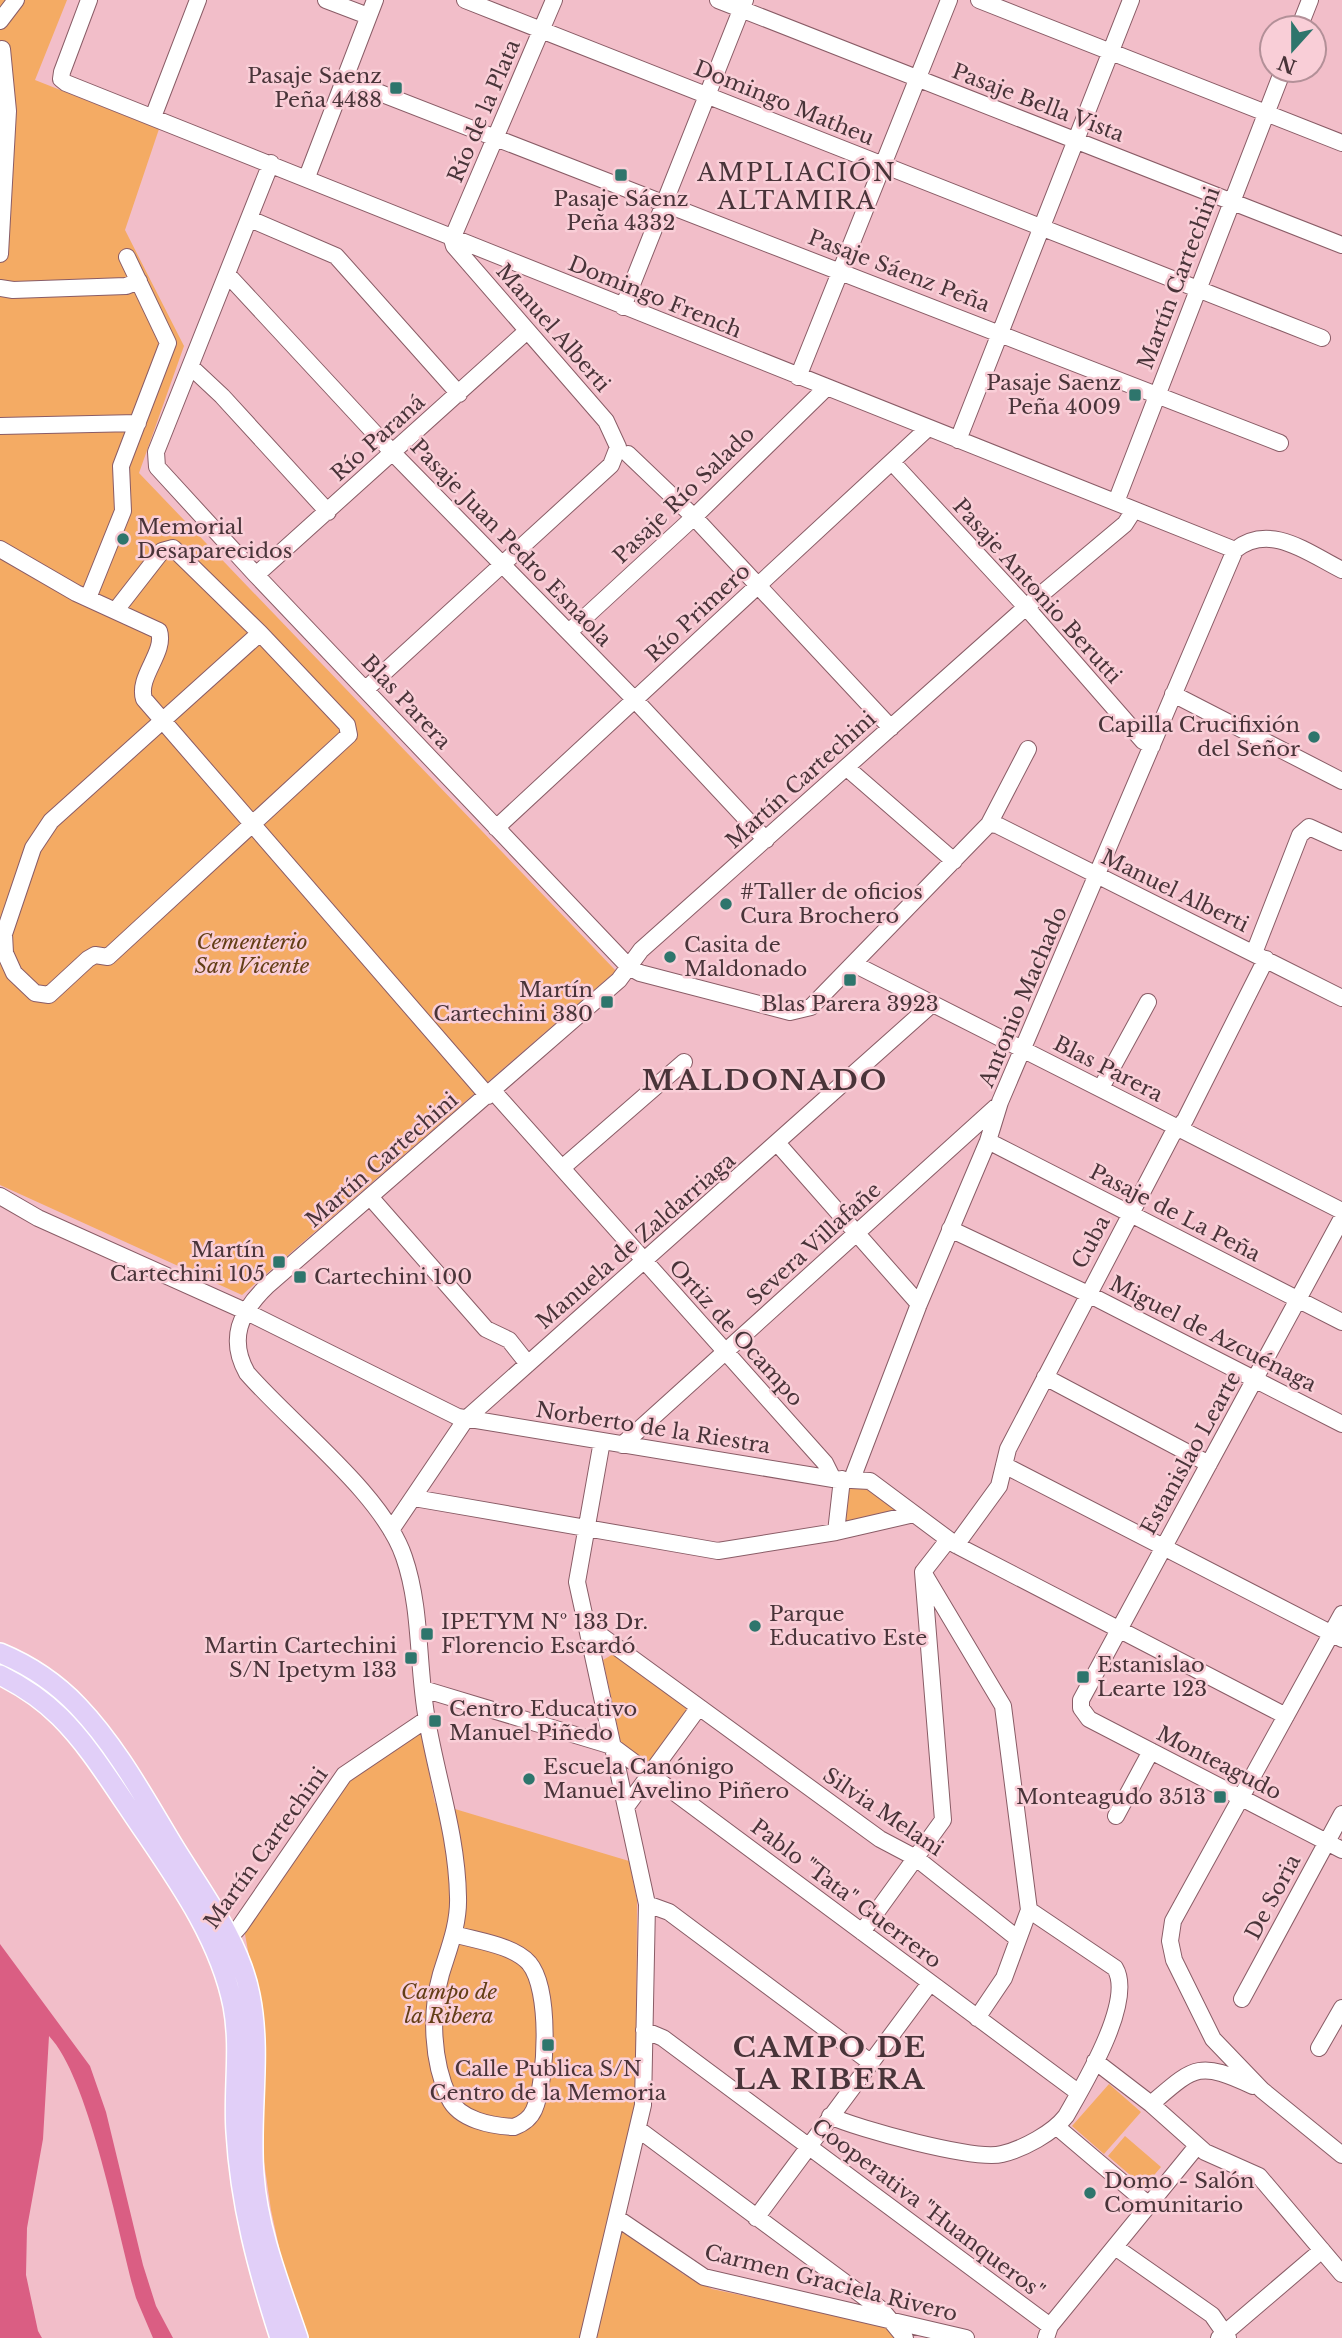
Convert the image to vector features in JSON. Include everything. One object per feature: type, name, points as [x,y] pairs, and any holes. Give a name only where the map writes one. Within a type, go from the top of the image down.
[{"type":"main road","points":[[0,1653],[58,1687],[99,1730],[163,1828],[222,1945],[225,1979],[235,2022],[236,2129],[242,2193],[254,2256],[280,2338]]},
{"type":"main road","points":[[0,1675],[37,1697],[78,1736],[176,1880],[222,1945],[242,1968],[253,2013],[252,2122],[257,2197],[274,2268],[298,2338]]},
{"type":"street","name":"Domingo French","points":[[89,0],[61,79],[307,177],[452,239],[1134,510],[1241,545],[1263,536],[1279,539],[1342,570]]},
{"type":"street","points":[[153,117],[198,0]]},
{"type":"street","points":[[326,0],[368,16]]},
{"type":"street","points":[[307,177],[375,0]]},
{"type":"street","name":"Domingo Matheu","points":[[465,0],[1322,338]]},
{"type":"street","name":"Río de la Plata","points":[[452,239],[554,0]]},
{"type":"street","name":"Pasaje Bella Vista","points":[[718,0],[743,5],[918,78],[1342,245]]},
{"type":"street","points":[[798,377],[949,0]]},
{"type":"street","points":[[979,0],[1342,143]]},
{"type":"street","points":[[958,440],[1131,0]]},
{"type":"street","points":[[623,307],[743,5]]},
{"type":"street","points":[[0,254],[8,111],[2,50]]},
{"type":"street","name":"Pasaje Sáenz Peña","points":[[344,79],[1280,443]]},
{"type":"street","name":"Martín Cartechini","points":[[1116,502],[1278,84]]},
{"type":"street","points":[[271,163],[191,367],[222,396],[328,512]]},
{"type":"street","points":[[250,219],[336,256],[458,394]]},
{"type":"street","name":"Manuel Alberti","points":[[452,239],[454,246],[606,421],[623,450],[694,517],[891,728]]},
{"type":"street","points":[[88,598],[123,511],[120,471],[168,343],[127,257]]},
{"type":"street","name":"Pasaje Juan Pedro Esnaola","points":[[227,274],[394,453],[635,700],[766,840]]},
{"type":"street","points":[[0,288],[13,290],[126,286],[139,281]]},
{"type":"street","name":"Río Paraná","points":[[256,575],[527,331]]},
{"type":"street","name":"Blas Parera","points":[[191,367],[156,452],[160,473],[629,967]]},
{"type":"street","name":"Pasaje Río Salado","points":[[569,632],[694,517],[826,388]]},
{"type":"street","points":[[0,426],[138,423]]},
{"type":"street","name":"Río Primero","points":[[496,828],[927,429]]},
{"type":"street","points":[[366,689],[611,465],[623,450]]},
{"type":"street","name":"Pasaje Antonio Berutti","points":[[892,462],[1026,607],[1143,741],[1152,746]]},
{"type":"street","name":"Martín Cartechini","points":[[222,1945],[344,1775],[427,1719],[410,1577],[391,1530],[363,1494],[247,1373],[238,1356],[236,1341],[245,1311],[267,1286],[491,1093],[629,967],[640,950],[1026,607],[1125,524],[1134,510]]},
{"type":"street","name":"Antonio Machado","points":[[836,1532],[843,1479],[988,1141],[1000,1102],[1098,877],[1173,694],[1241,545]]},
{"type":"street","points":[[0,549],[88,598],[116,610],[162,551],[173,548],[260,633],[349,730],[345,741],[107,957],[95,956],[88,959],[54,992],[35,993],[14,973],[5,953],[4,934],[39,835],[260,633]]},
{"type":"street","name":"Ortiz de Ocampo","points":[[116,610],[155,627],[162,635],[142,694],[163,721],[491,1093],[562,1168],[825,1463],[843,1479]]},
{"type":"street","points":[[1173,694],[1342,781]]},
{"type":"street","points":[[629,967],[777,1009],[801,1012],[818,1001],[989,824],[1028,749]]},
{"type":"street","points":[[847,768],[954,860]]},
{"type":"street","name":"Manuel Alberti","points":[[989,824],[997,825],[1342,998]]},
{"type":"street","name":"Cuba","points":[[923,1572],[952,1543],[999,1486],[1008,1449],[1131,1214],[1177,1129],[1185,1120],[1260,956],[1300,835],[1310,827],[1342,842]]},
{"type":"street","name":"Blas Parera","points":[[854,964],[1342,1211]]},
{"type":"street","points":[[1101,1088],[1148,1002]]},
{"type":"street","name":"Manuela de Zaldarriaga","points":[[391,1530],[466,1419],[778,1144],[932,1004]]},
{"type":"street","points":[[562,1168],[684,1062]]},
{"type":"street","name":"Severa Villafañe","points":[[622,1444],[975,1129],[1000,1102]]},
{"type":"street","name":"Pasaje de La Peña","points":[[988,1141],[1342,1322]]},
{"type":"street","points":[[778,1144],[919,1304]]},
{"type":"street","name":"Norberto de la Riestra","points":[[0,1196],[38,1218],[245,1311],[466,1419],[843,1479],[870,1480],[952,1543],[1286,1716]]},
{"type":"street","points":[[370,1198],[486,1329],[509,1340],[528,1364]]},
{"type":"street","name":"Estanislao Learte","points":[[1081,1708],[1081,1700],[1342,1218]]},
{"type":"street","name":"Miguel de Azcuénaga","points":[[950,1229],[1088,1294],[1342,1424]]},
{"type":"street","points":[[1045,1377],[1209,1464]]},
{"type":"street","points":[[588,2338],[643,2105],[647,1904],[577,1582],[584,1528],[602,1441]]},
{"type":"street","points":[[1004,1465],[1337,1636]]},
{"type":"street","points":[[414,1498],[718,1550],[836,1532],[914,1514]]},
{"type":"street","points":[[862,1932],[943,1820],[923,1572]]},
{"type":"street","points":[[923,1572],[1003,1706],[1029,1910],[1000,1988],[977,2018]]},
{"type":"street","points":[[1342,1614],[1337,1636],[1286,1716],[1173,1921],[1170,1951],[1213,2039],[1262,2090],[1342,2155]]},
{"type":"street","name":"Silvia Melani","points":[[585,1624],[880,1839],[916,1858],[1018,1939]]},
{"type":"street","name":"Pablo \"Tata\" Guerrero","points":[[423,1689],[612,1746],[1079,2093]]},
{"type":"street","points":[[626,1807],[699,1707]]},
{"type":"street","name":"Monteagudo","points":[[1081,1708],[1089,1719],[1342,1850]]},
{"type":"street","points":[[427,1719],[452,1833],[458,1897],[454,1934],[436,1997],[435,2033],[442,2078],[451,2102],[458,2110],[478,2120],[514,2127],[528,2118],[540,2088],[543,2017],[539,1979],[530,1964],[516,1953],[454,1934]]},
{"type":"street","points":[[1116,1816],[1151,1751]]},
{"type":"street","name":"De Soria","points":[[1242,1999],[1342,1814]]},
{"type":"street","points":[[647,1904],[669,1912],[870,2062]]},
{"type":"street","points":[[830,2116],[853,2126],[931,2145],[994,2155],[1010,2151],[1057,2127],[1079,2093],[1111,2026],[1119,1989],[1119,1975],[1115,1968],[1029,1910]]},
{"type":"street","points":[[756,2218],[930,1983]]},
{"type":"street","points":[[1320,2048],[1342,2008]]},
{"type":"street","name":"Cooperativa \"Huanqueros\"","points":[[644,2030],[663,2038],[809,2146],[1046,2334]]},
{"type":"street","points":[[1095,2061],[1151,2104],[1197,2146],[1259,2176],[1342,2273]]},
{"type":"street","points":[[1151,2104],[1185,2075],[1197,2070],[1227,2074],[1262,2090]]},
{"type":"street","points":[[1057,2127],[1149,2205]]},
{"type":"street","points":[[638,2129],[894,2320],[905,2338]]},
{"type":"street","points":[[1046,2334],[1197,2146]]},
{"type":"street","name":"Carmen Graciela Rivero","points":[[617,2218],[704,2277],[966,2338]]},
{"type":"street","points":[[1115,2247],[1212,2315],[1224,2336],[1322,2250]]},
{"type":"street","points":[[848,2310],[855,2302],[853,2288]]},
{"type":"green space","name":"Cementerio San Vicente","points":[[0,0],[67,0],[35,80],[159,129],[125,230],[184,346],[139,473],[616,971],[242,1295],[0,1185]]},
{"type":"green space","points":[[848,1484],[869,1485],[907,1513],[840,1528]]},
{"type":"green space","points":[[615,1653],[686,1706],[687,1713],[652,1761],[644,1764],[622,1748],[603,1660]]},
{"type":"green space","name":"Campo de la Ribera","points":[[420,1727],[435,1803],[629,1861],[637,1900],[636,2099],[609,2217],[683,2274],[712,2289],[891,2327],[897,2338],[306,2338],[283,2265],[271,2210],[263,2155],[262,2026],[244,1929],[353,1775]]},
{"type":"green space","points":[[1109,2084],[1141,2112],[1104,2154],[1072,2126]]},
{"type":"green space","points":[[1125,2136],[1161,2167],[1144,2187],[1108,2156]]},
{"type":"shaded area","points":[[0,1944],[90,2066],[106,2112],[143,2265],[156,2306],[173,2338],[153,2338],[136,2298],[90,2121],[64,2057],[49,2036],[43,2139],[27,2228],[26,2275],[38,2331],[42,2338],[0,2338]]},
{"type":"place","name":"Pasaje Saenz Peña 4488","points":[[396,88]]},
{"type":"place","name":"Pasaje Sáenz Peña 4332","points":[[621,175]]},
{"type":"place","name":"Pasaje Saenz Peña 4009","points":[[1135,395]]},
{"type":"place","name":"Memorial Desaparecidos","points":[[123,539]]},
{"type":"place","name":"Capilla Crucifixión del Señor","points":[[1314,737]]},
{"type":"place","name":"#Taller de oficios Cura Brochero","points":[[726,904]]},
{"type":"place","name":"Casita de Maldonado","points":[[670,957]]},
{"type":"place","name":"Blas Parera 3923","points":[[850,980]]},
{"type":"place","name":"Martín Cartechini 380","points":[[607,1002]]},
{"type":"place","name":"Martín Cartechini 105","points":[[279,1262]]},
{"type":"place","name":"Cartechini 100","points":[[300,1277]]},
{"type":"place","name":"Parque Educativo Este","points":[[755,1626]]},
{"type":"place","name":"IPETYM Nº 133 Dr. Florencio Escardó","points":[[427,1634]]},
{"type":"place","name":"Martin Cartechini S/N Ipetym 133","points":[[411,1658]]},
{"type":"place","name":"Estanislao Learte 123","points":[[1083,1677]]},
{"type":"place","name":"Centro Educativo Manuel Piñedo","points":[[435,1721]]},
{"type":"place","name":"Escuela Canónigo Manuel Avelino Piñero","points":[[529,1779]]},
{"type":"place","name":"Monteagudo 3513","points":[[1220,1797]]},
{"type":"place","name":"Calle Publica S/N Centro de la Memoria","points":[[548,2045]]},
{"type":"place","name":"Domo - Salón Comunitario","points":[[1090,2193]]},
{"type":"district","name":"AMPLIACIÓN ALTAMIRA","points":[[797,187]]},
{"type":"district","name":"MALDONADO","points":[[765,1080]]},
{"type":"district","name":"CAMPO DE LA RIBERA","points":[[830,2063]]}]
